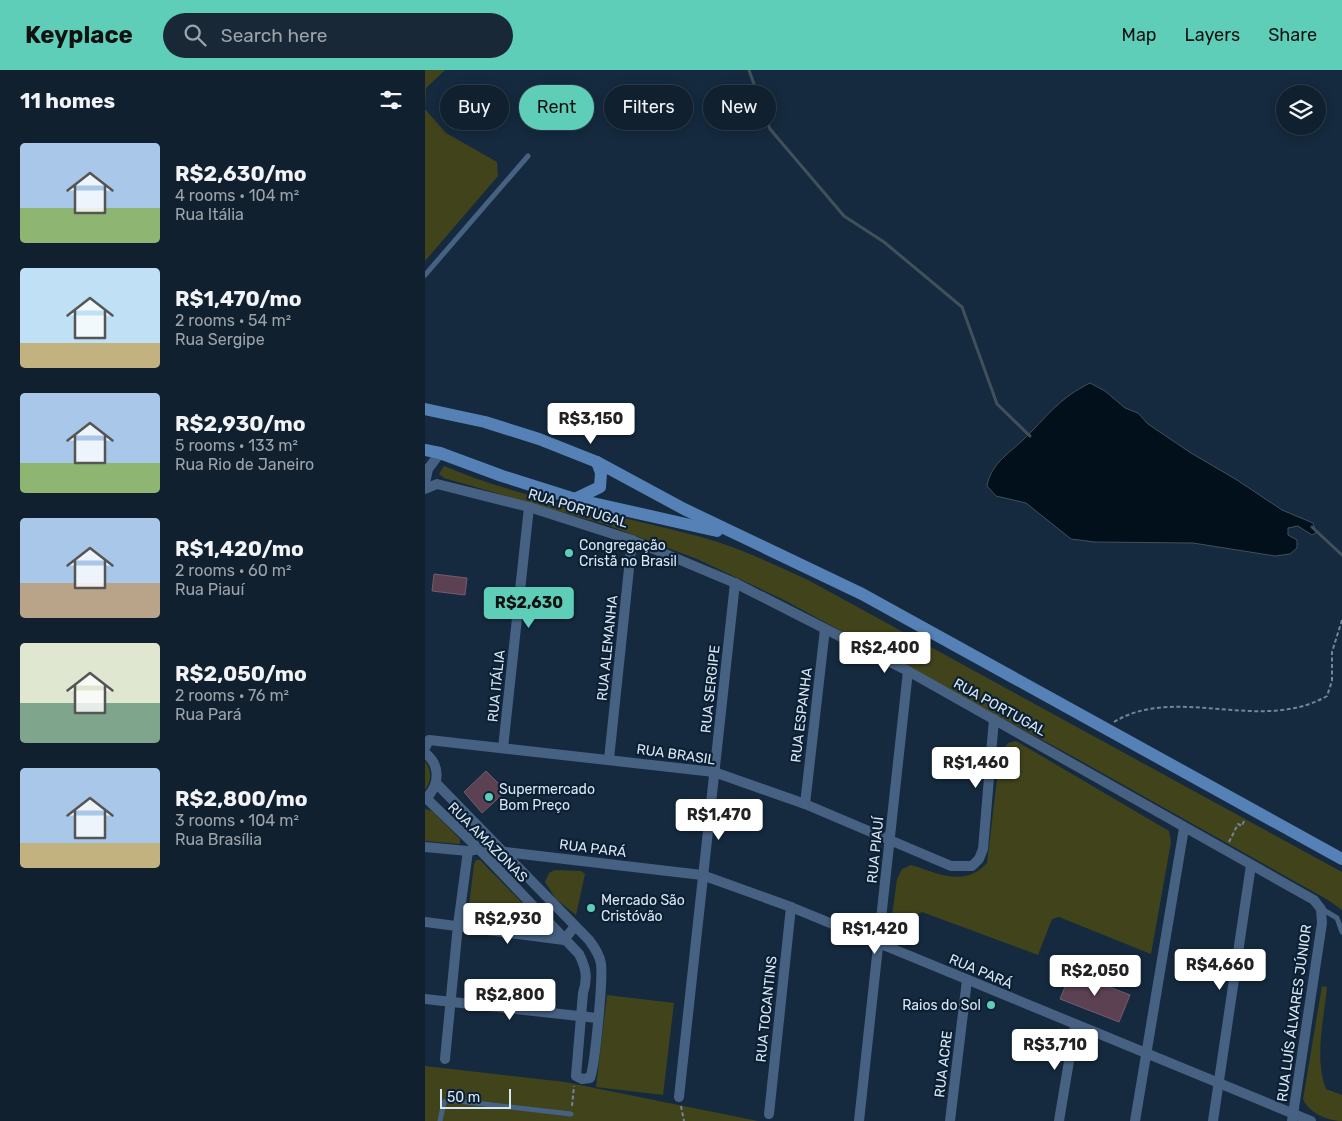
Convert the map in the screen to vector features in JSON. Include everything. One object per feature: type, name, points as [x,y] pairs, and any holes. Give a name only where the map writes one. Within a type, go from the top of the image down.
[{"type":"main road","points":[[425,409],[485,422],[539,439],[597,462],[736,535],[862,594],[1342,859]]},
{"type":"main road","points":[[425,450],[440,453],[502,476],[575,499],[736,535]]},
{"type":"main road","points":[[575,499],[600,487],[601,473],[597,462]]},
{"type":"street","points":[[425,484],[428,469],[440,453]]},
{"type":"street","name":"RUA PORTUGAL","points":[[425,490],[437,484],[529,507],[632,540],[735,583],[908,672],[994,719],[1314,900],[1321,909]]},
{"type":"street","name":"RUA ITÁLIA","points":[[503,748],[529,507]]},
{"type":"street","name":"RUA ALEMANHA","points":[[609,759],[632,540]]},
{"type":"street","name":"RUA SERGIPE","points":[[679,1096],[735,583]]},
{"type":"street","name":"RUA ESPANHA","points":[[805,804],[825,629]]},
{"type":"street","name":"RUA PIAUÍ","points":[[859,1121],[908,672]]},
{"type":"street","name":"RUA BRASIL","points":[[425,748],[429,740],[714,772],[805,804],[951,866],[972,866],[979,859],[983,849],[994,719]]},
{"type":"street","points":[[425,753],[436,768],[436,783],[425,799]]},
{"type":"street","name":"RUA AMAZONAS","points":[[425,799],[479,849],[579,954],[586,967],[587,981],[583,993],[575,1076],[586,1079],[591,1076],[601,997],[601,962],[589,940],[436,783]]},
{"type":"street","points":[[1135,1121],[1184,828]]},
{"type":"street","name":"RUA PARÁ","points":[[425,847],[468,851],[479,849],[702,875],[791,907],[1219,1083],[1292,1117],[1311,1121]]},
{"type":"street","points":[[445,1059],[458,925],[468,851]]},
{"type":"street","points":[[1213,1121],[1251,865]]},
{"type":"street","name":"RUA TOCANTINS","points":[[769,1114],[791,907]]},
{"type":"street","name":"RUA LUÍS ÁLVARES JÚNIOR","points":[[1292,1117],[1322,922],[1321,909]]},
{"type":"street","points":[[425,922],[564,940],[575,926]]},
{"type":"street","name":"RUA ACRE","points":[[950,1121],[967,980]]},
{"type":"street","points":[[583,993],[601,997]]},
{"type":"street","points":[[425,999],[597,1018]]},
{"type":"street","points":[[1059,1121],[1075,1025]]},
{"type":"lane","points":[[425,275],[528,156]]},
{"type":"lane","points":[[1321,909],[1337,918],[1342,932]]},
{"type":"lane","points":[[440,1121],[444,1102],[448,1100],[571,1114]]},
{"type":"path","points":[[1103,728],[1125,715],[1139,710],[1179,708],[1273,713],[1311,706],[1327,696],[1332,681],[1332,652],[1342,620]]},
{"type":"path","points":[[1228,844],[1238,824],[1242,826],[1244,821]]},
{"type":"path","points":[[571,1114],[575,1076]]},
{"type":"path","points":[[679,1096],[684,1121]]},
{"type":"green space","points":[[425,70],[445,70],[426,88],[425,109]]},
{"type":"green space","points":[[425,109],[440,126],[440,130],[443,130],[497,162],[498,176],[425,261]]},
{"type":"green space","points":[[444,466],[507,489],[539,498],[715,541],[755,556],[808,580],[1342,872],[1342,910],[1328,900],[1072,756],[784,600],[697,559],[607,525],[444,478],[439,474]]},
{"type":"green space","points":[[1016,741],[1169,831],[1171,842],[1151,954],[1059,917],[1052,919],[1038,955],[922,912],[916,915],[904,944],[895,942],[890,931],[897,879],[902,869],[911,865],[941,874],[960,877],[978,871],[987,863],[1000,754],[1008,743]]},
{"type":"green space","points":[[425,761],[429,768],[430,776],[425,790]]},
{"type":"green space","points":[[425,809],[432,811],[460,839],[460,844],[425,841]]},
{"type":"green space","points":[[476,860],[480,860],[543,924],[540,929],[471,921],[468,914]]},
{"type":"green space","points":[[555,870],[581,871],[585,874],[576,915],[556,899],[545,882],[549,873]]},
{"type":"green space","points":[[1322,986],[1327,987],[1320,1052],[1322,1077],[1326,1089],[1342,1095],[1342,1121],[1336,1121],[1319,1115],[1305,1104],[1303,1099]]},
{"type":"green space","points":[[607,995],[674,1003],[663,1095],[596,1087]]},
{"type":"green space","points":[[425,1066],[565,1082],[758,1121],[425,1121]]},
{"type":"water","points":[[1090,383],[1105,391],[1125,408],[1138,413],[1148,424],[1191,453],[1237,480],[1282,510],[1313,523],[1316,533],[1312,535],[1298,526],[1288,528],[1288,535],[1297,540],[1297,548],[1290,554],[1275,556],[1193,543],[1095,542],[1071,539],[1026,503],[996,496],[987,486],[993,470],[1063,400]]},
{"type":"building","points":[[434,574],[467,578],[465,595],[432,591]]},
{"type":"building","points":[[486,771],[506,791],[482,813],[464,792]]},
{"type":"building","points":[[1071,972],[1130,995],[1119,1022],[1060,999]]},
{"type":"waterway","points":[[749,70],[770,129],[844,216],[884,242],[962,307],[997,404],[1030,436]]},
{"type":"waterway","points":[[1312,527],[1342,555]]},
{"type":"place","name":"Congregação Cristã no Brasil","points":[[569,553]]},
{"type":"place","name":"Supermercado Bom Preço","points":[[489,797]]},
{"type":"place","name":"Mercado São Cristóvão","points":[[591,908]]},
{"type":"place","name":"Raios do Sol","points":[[991,1005]]}]
